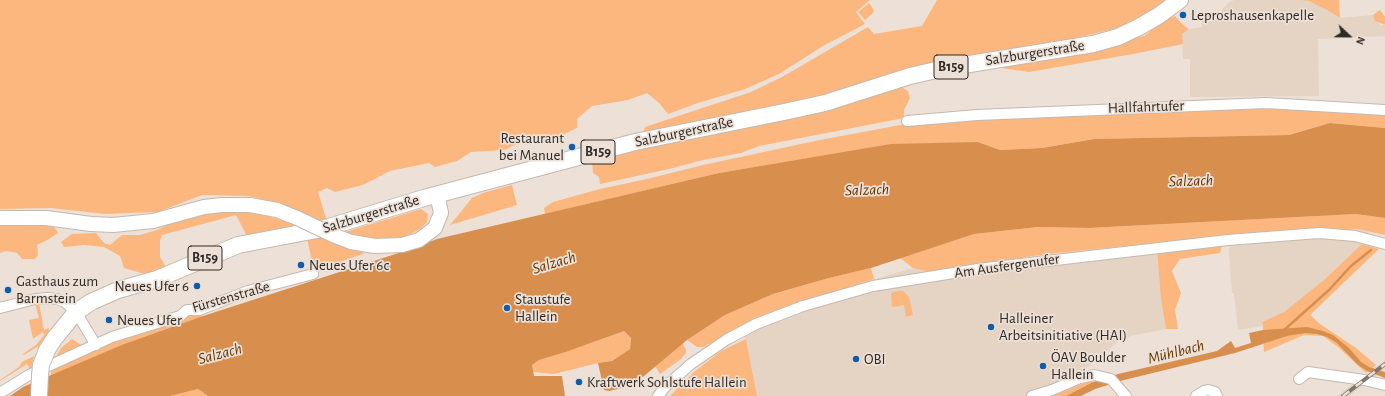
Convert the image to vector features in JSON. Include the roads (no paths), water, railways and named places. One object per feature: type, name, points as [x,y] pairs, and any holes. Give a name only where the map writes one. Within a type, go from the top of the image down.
[{"type":"main road","name":"Salzburgerstraße","points":[[39,396],[40,370],[47,350],[76,312],[104,295],[157,279],[194,262],[238,245],[322,229],[437,194],[635,142],[824,103],[910,76],[946,68],[1093,44],[1118,37],[1139,27],[1158,16],[1180,0]]},
{"type":"main road","points":[[0,218],[46,218],[91,224],[113,225],[153,221],[204,207],[222,205],[250,205],[277,210],[342,239],[358,244],[375,246],[402,245],[415,242],[432,231],[439,220],[441,210],[437,194]]},
{"type":"street","name":"Hallfahrtufer","points":[[907,121],[985,114],[1266,103],[1385,110]]},
{"type":"street","name":"Am Ausfergenufer","points":[[658,396],[666,386],[691,364],[726,340],[756,324],[803,306],[872,286],[994,267],[1228,240],[1319,233],[1355,236],[1385,244]]},
{"type":"street","name":"Fürstenstraße","points":[[96,345],[112,337],[180,316],[187,310],[199,310],[248,292],[314,274]]},
{"type":"street","points":[[0,308],[35,299],[48,298],[65,302],[76,312],[96,345],[29,375],[0,393]]},
{"type":"street","points":[[1299,378],[1308,372],[1364,380],[1385,385]]},
{"type":"street","points":[[1032,396],[1094,374],[1111,380],[1124,394]]},
{"type":"street","points":[[1196,396],[1208,390],[1215,392],[1217,396]]},
{"type":"water","name":"Salzach","points":[[1330,123],[1385,128],[1385,218],[1356,214],[1089,228],[1038,227],[974,234],[871,268],[773,294],[725,315],[687,340],[644,376],[622,388],[609,391],[604,390],[598,363],[612,361],[630,349],[631,338],[624,331],[539,360],[532,365],[534,376],[562,376],[565,396],[208,396],[198,389],[170,396],[10,396],[23,387],[124,344],[203,316],[408,250],[437,239],[719,173],[891,144],[978,142],[1000,150],[1042,148],[1094,139],[1289,135]]},
{"type":"water","points":[[1307,327],[1333,335],[1349,348],[1361,362],[1369,367],[1385,372],[1385,378],[1367,371],[1357,364],[1337,343],[1327,337],[1305,333],[1287,336],[1235,353],[1124,380],[1095,389],[1081,396],[1066,396],[1093,382],[1118,374],[1217,351],[1231,341],[1235,348],[1251,343],[1249,333],[1263,330]]},
{"type":"waterway","points":[[1283,331],[1329,290],[1351,266],[1371,250]]},
{"type":"railway","points":[[1343,396],[1385,364]]},
{"type":"place","name":"Leproshausenkapelle","points":[[1183,15]]},
{"type":"place","name":"Restaurant bei Manuel","points":[[572,147]]},
{"type":"place","name":"Neues Ufer 6c","points":[[301,265]]},
{"type":"place","name":"Neues Ufer 6","points":[[197,286]]},
{"type":"place","name":"Gasthaus zum Barmstein","points":[[8,290]]},
{"type":"place","name":"Staustufe Hallein","points":[[507,308]]},
{"type":"place","name":"Neues Ufer","points":[[109,320]]},
{"type":"place","name":"Halleiner Arbeitsinitiative (HAI)","points":[[991,327]]},
{"type":"place","name":"OBI","points":[[856,359]]},
{"type":"place","name":"ÖAV Boulder Hallein","points":[[1043,366]]},
{"type":"place","name":"Kraftwerk Sohlstufe Hallein","points":[[579,382]]},
{"type":"water label","name":"Mühlbach","points":[[1176,352]]}]
